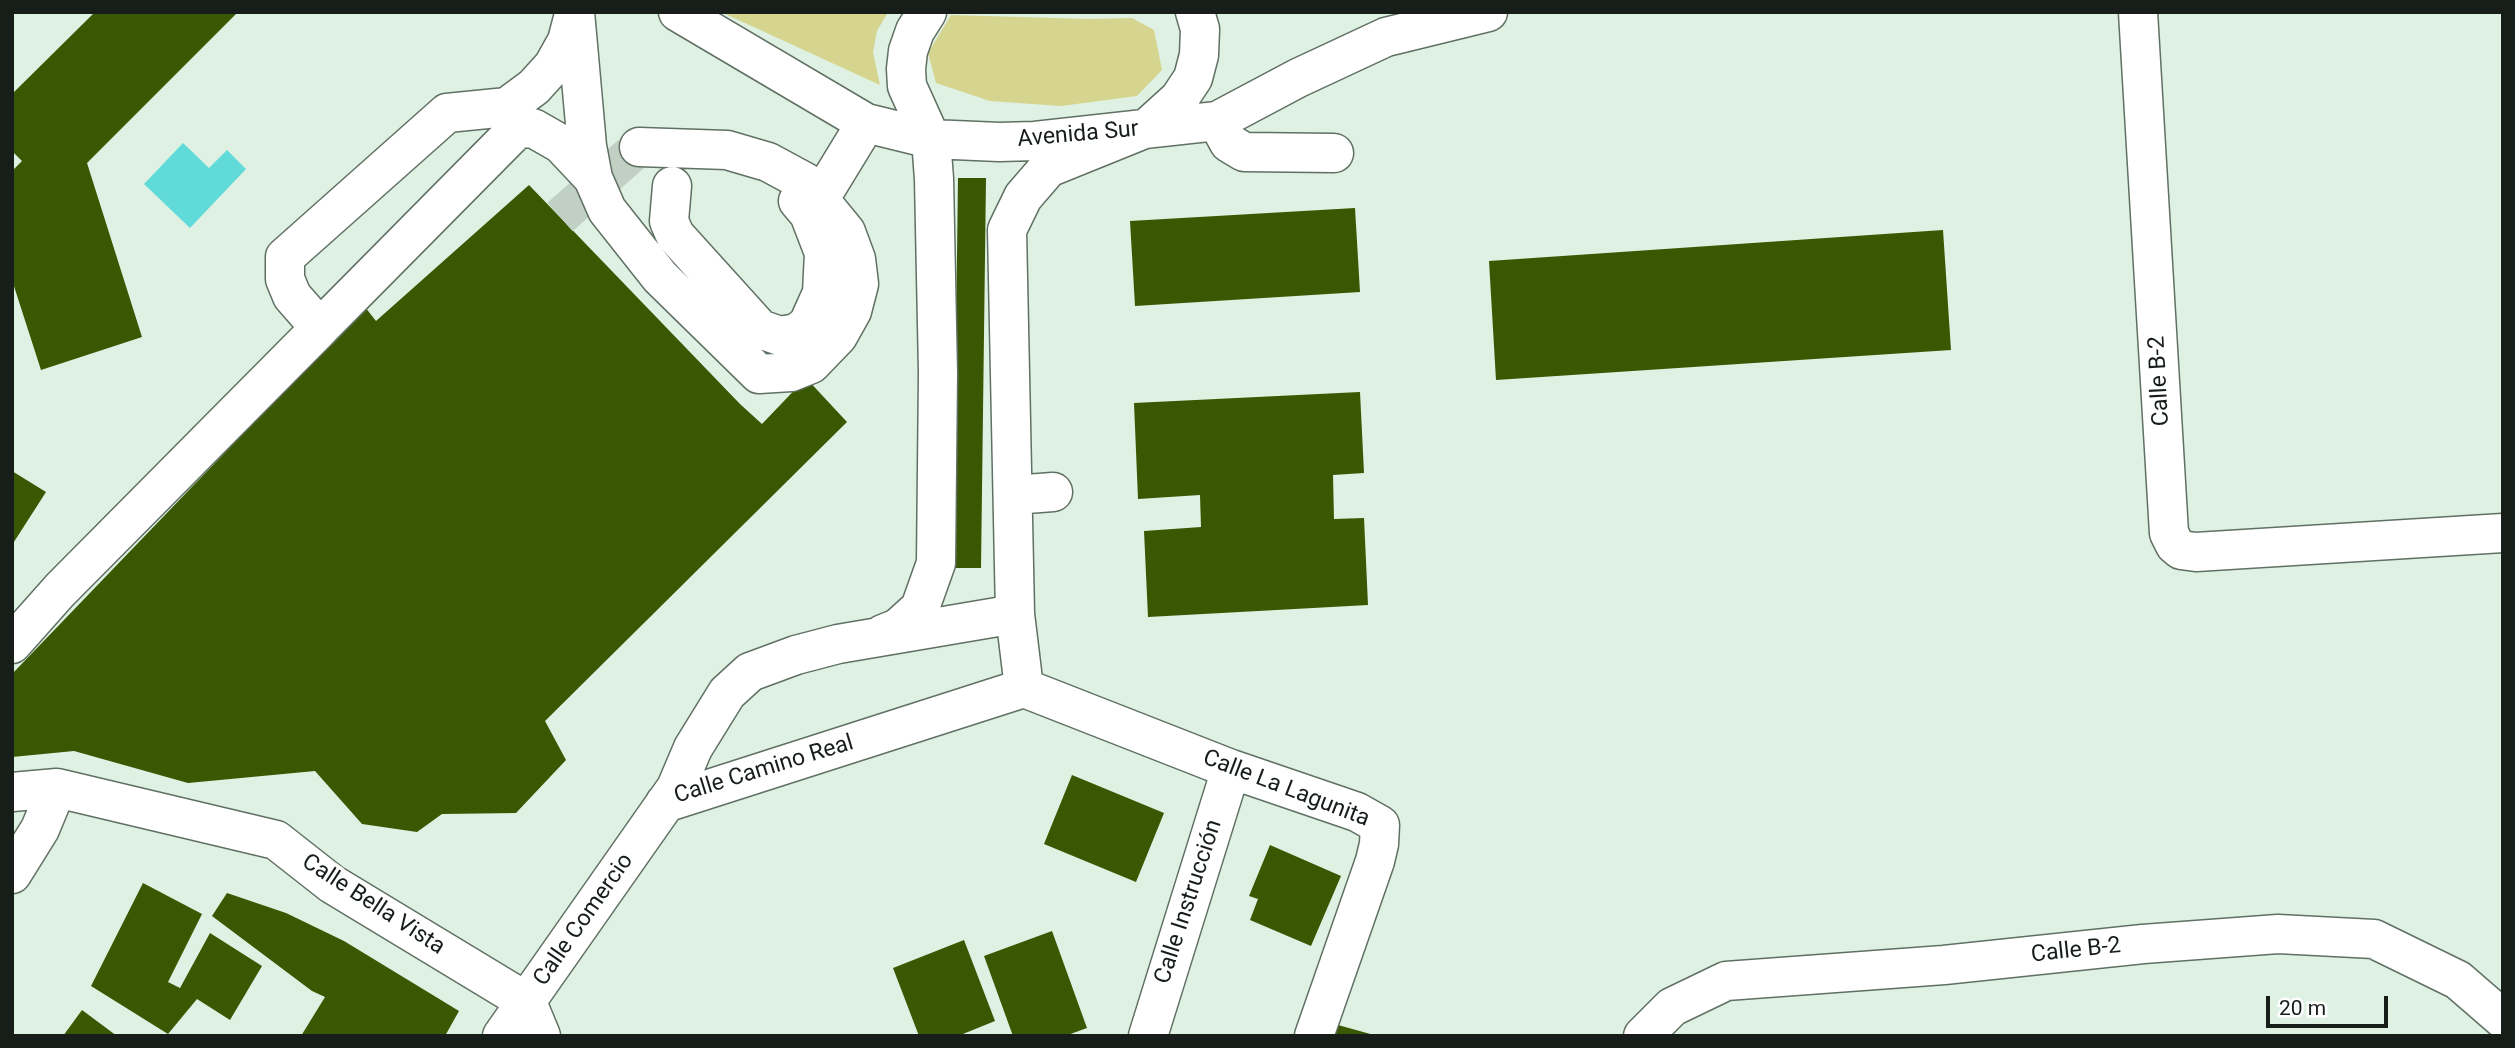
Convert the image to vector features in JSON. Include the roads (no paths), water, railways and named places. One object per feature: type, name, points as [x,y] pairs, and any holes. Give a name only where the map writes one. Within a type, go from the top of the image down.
[{"type":"street","points":[[320,328],[292,296],[285,279],[285,257],[447,113],[507,107],[534,87],[553,66],[567,41],[575,12]]},
{"type":"street","points":[[575,12],[587,146],[593,178],[607,210],[660,277],[759,374],[791,372],[811,364],[838,336],[852,311],[859,284],[856,259],[846,232],[805,182],[768,162],[727,150],[653,165]]},
{"type":"street","name":"Avenida Sur","points":[[678,12],[866,123],[931,139],[1035,141],[1217,121],[1298,78],[1386,37],[1488,12]]},
{"type":"street","points":[[927,12],[915,31],[908,51],[906,69],[907,86],[931,139]]},
{"type":"street","points":[[1024,688],[1015,614],[1007,230],[1023,197],[1048,168],[1147,128],[1179,99],[1193,78],[1199,55],[1200,29],[1195,12]]},
{"type":"street","name":"Calle B-2","points":[[2138,12],[2169,533],[2175,545],[2181,550],[2196,552],[2503,533]]},
{"type":"street","points":[[447,113],[489,156]]},
{"type":"street","points":[[1217,121],[1229,143],[1244,152],[1334,153]]},
{"type":"street","points":[[819,200],[866,123]]},
{"type":"street","points":[[12,643],[60,590],[517,129],[533,128],[561,144],[593,178]]},
{"type":"street","name":"Calle Camino Real","points":[[878,637],[898,628],[920,608],[936,563],[938,373],[931,139]]},
{"type":"street","points":[[653,165],[743,168],[769,179],[793,195],[809,214],[824,253],[822,293],[808,324],[797,332],[780,336],[760,330],[674,235],[653,165]]},
{"type":"street","points":[[633,242],[674,235]]},
{"type":"street","points":[[1013,495],[1053,492]]},
{"type":"street","name":"Calle Camino Real","points":[[665,803],[676,788],[693,748],[727,693],[750,672],[796,655],[878,637],[1015,614]]},
{"type":"street","name":"Calle Camino Real","points":[[665,803],[1024,688]]},
{"type":"street","name":"Calle La Lagunita","points":[[1024,688],[1231,769],[1357,811],[1380,825],[1375,861],[1314,1036]]},
{"type":"street","name":"Calle Instrucción","points":[[1139,1032],[1231,769]]},
{"type":"street","points":[[12,874],[40,829],[57,788]]},
{"type":"street","name":"Calle Bella Vista","points":[[12,792],[57,788],[276,840],[332,884],[534,1019]]},
{"type":"street","name":"Calle Comercio","points":[[502,1036],[534,1019],[665,803]]},
{"type":"street","name":"Calle B-2","points":[[1643,1036],[1672,1007],[1726,981],[1944,965],[2143,944],[2278,934],[2374,939],[2458,980],[2503,1019]]},
{"type":"water","points":[[183,143],[209,168],[227,150],[246,169],[190,228],[144,184]]},
{"type":"tunnel","points":[[560,217],[639,147]]}]
